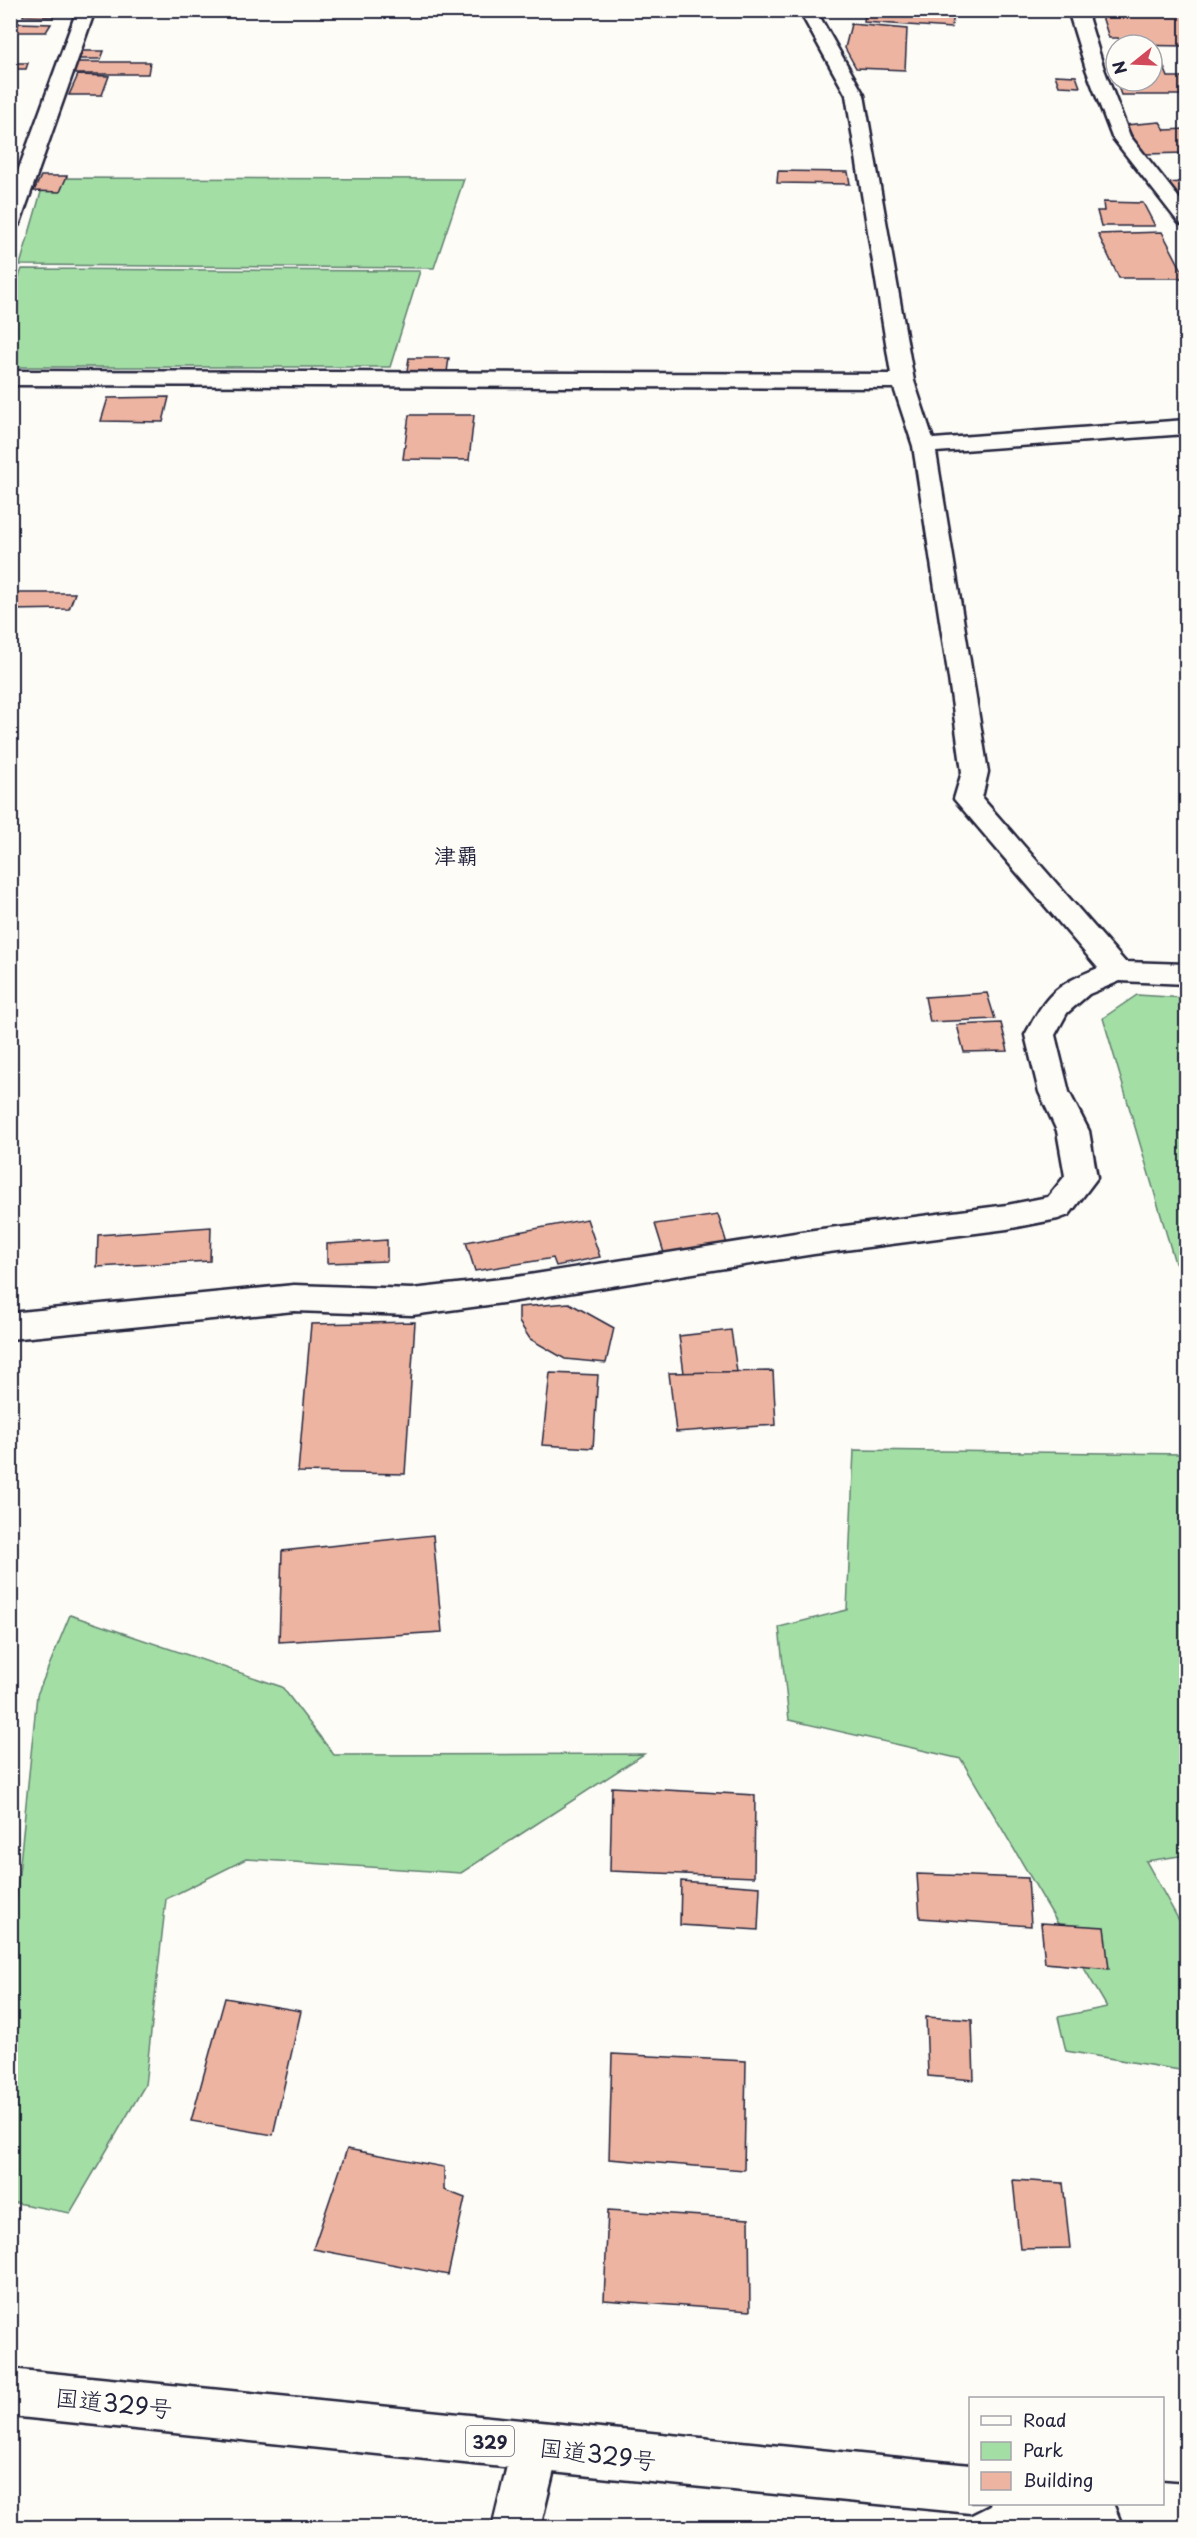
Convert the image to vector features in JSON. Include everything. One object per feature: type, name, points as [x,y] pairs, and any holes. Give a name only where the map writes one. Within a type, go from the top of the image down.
[{"type":"main road","points":[[10,223],[86,10]]},
{"type":"main road","points":[[807,10],[855,95],[903,381],[924,446],[975,772],[968,799],[1117,971]]},
{"type":"main road","points":[[1077,10],[1095,69],[1121,136],[1186,219]]},
{"type":"main road","points":[[10,378],[903,381]]},
{"type":"main road","points":[[924,446],[1186,427]]},
{"type":"main road","points":[[10,1326],[294,1298],[423,1301],[510,1290],[814,1242],[1007,1218],[1058,1207],[1081,1178],[1073,1131],[1054,1092],[1040,1035],[1054,1007],[1079,987],[1117,971],[1186,974]]},
{"type":"main road","name":"国道329号","points":[[10,2392],[536,2445],[732,2468],[969,2489]]},
{"type":"main road","points":[[516,2528],[536,2445]]},
{"type":"main road","points":[[1152,2505],[1186,2508]]},
{"type":"green space","points":[[45,178],[464,179],[434,268],[20,265]]},
{"type":"green space","points":[[22,269],[420,271],[390,367],[11,367],[11,297]]},
{"type":"green space","points":[[1137,995],[1186,998],[1186,1278],[1175,1263],[1103,1018]]},
{"type":"green space","points":[[854,1450],[1186,1454],[1186,1855],[1146,1861],[1186,1933],[1186,2071],[1066,2051],[1058,2017],[1107,2007],[961,1759],[789,1720],[779,1627],[847,1610]]},
{"type":"green space","points":[[70,1615],[282,1687],[334,1755],[644,1754],[461,1873],[246,1859],[166,1899],[145,2085],[70,2213],[11,2202],[11,1952],[37,1695]]},
{"type":"building","points":[[865,10],[956,10],[951,28],[864,22]]},
{"type":"building","points":[[1100,10],[1186,10],[1186,46],[1164,46],[1164,33],[1107,33]]},
{"type":"building","points":[[25,11],[55,12],[53,17],[23,16]]},
{"type":"building","points":[[19,23],[51,24],[46,32],[14,32]]},
{"type":"building","points":[[851,24],[907,29],[905,70],[856,68],[845,48]]},
{"type":"building","points":[[80,51],[104,51],[101,59],[78,59]]},
{"type":"building","points":[[77,62],[150,62],[148,74],[74,74]]},
{"type":"building","points":[[10,63],[28,63],[26,69],[10,69]]},
{"type":"building","points":[[1164,67],[1168,77],[1186,77],[1186,95],[1121,95],[1120,93],[1164,93]]},
{"type":"building","points":[[78,75],[109,76],[102,95],[69,95]]},
{"type":"building","points":[[1055,75],[1076,76],[1080,87],[1059,86]]},
{"type":"building","points":[[1160,122],[1165,130],[1186,129],[1186,153],[1144,154],[1125,125]]},
{"type":"building","points":[[778,171],[848,172],[850,184],[777,183]]},
{"type":"building","points":[[41,176],[67,176],[60,192],[34,191]]},
{"type":"building","points":[[1186,182],[1186,204],[1178,204],[1164,183]]},
{"type":"building","points":[[1103,202],[1143,203],[1155,226],[1101,226],[1097,211],[1104,211]]},
{"type":"building","points":[[1162,232],[1186,278],[1119,278],[1098,234]]},
{"type":"building","points":[[409,358],[449,358],[447,372],[407,371]]},
{"type":"building","points":[[169,397],[163,422],[101,421],[108,398]]},
{"type":"building","points":[[409,415],[474,415],[469,460],[403,459]]},
{"type":"building","points":[[10,593],[75,593],[69,609],[10,610]]},
{"type":"building","points":[[987,993],[995,1019],[930,1022],[925,997]]},
{"type":"building","points":[[1001,1023],[1008,1051],[964,1052],[957,1025]]},
{"type":"building","points":[[718,1215],[727,1244],[664,1253],[655,1224]]},
{"type":"building","points":[[587,1219],[600,1257],[556,1266],[553,1258],[475,1271],[466,1242]]},
{"type":"building","points":[[211,1227],[210,1261],[97,1267],[98,1235]]},
{"type":"building","points":[[387,1240],[387,1261],[327,1263],[327,1244]]},
{"type":"building","points":[[569,1303],[614,1328],[606,1363],[565,1359],[530,1339],[519,1322],[519,1307]]},
{"type":"building","points":[[415,1322],[405,1474],[298,1472],[311,1324]]},
{"type":"building","points":[[731,1330],[737,1372],[684,1373],[679,1336]]},
{"type":"building","points":[[773,1371],[776,1425],[676,1432],[669,1373]]},
{"type":"building","points":[[550,1373],[598,1375],[593,1448],[542,1445]]},
{"type":"building","points":[[433,1535],[442,1632],[279,1642],[282,1551]]},
{"type":"building","points":[[612,1787],[755,1795],[754,1877],[610,1871]]},
{"type":"building","points":[[917,1874],[1028,1878],[1031,1926],[920,1918]]},
{"type":"building","points":[[681,1881],[760,1887],[758,1930],[680,1925]]},
{"type":"building","points":[[1041,1923],[1104,1927],[1109,1969],[1045,1963]]},
{"type":"building","points":[[225,1998],[301,2011],[273,2135],[191,2121]]},
{"type":"building","points":[[926,2017],[972,2020],[974,2080],[928,2076]]},
{"type":"building","points":[[612,2054],[746,2061],[744,2170],[609,2159]]},
{"type":"building","points":[[347,2149],[444,2167],[444,2190],[465,2198],[448,2275],[313,2249]]},
{"type":"building","points":[[1013,2180],[1063,2183],[1070,2248],[1020,2249]]},
{"type":"building","points":[[608,2210],[749,2219],[750,2311],[604,2300]]},
{"type":"district","name":"津覇","points":[[456,854]]}]
